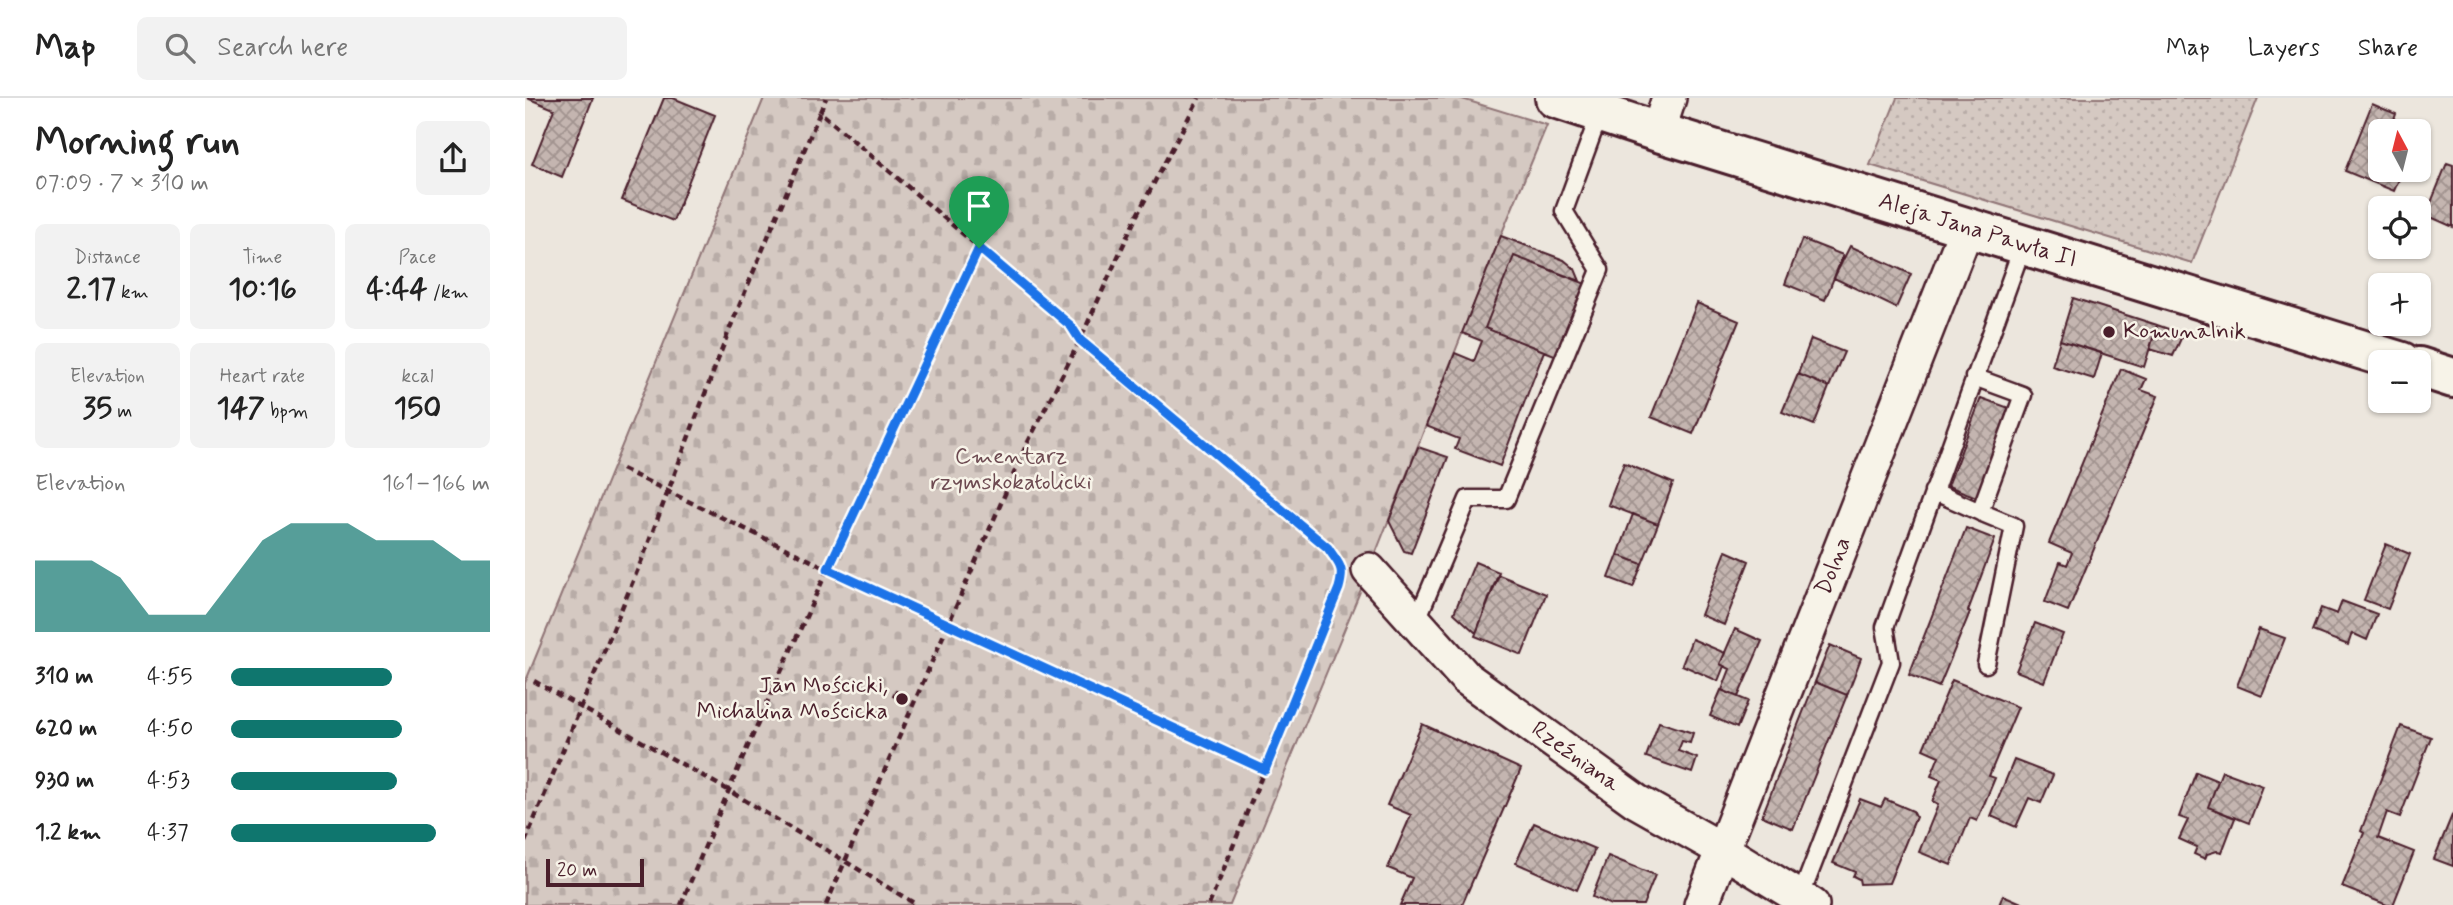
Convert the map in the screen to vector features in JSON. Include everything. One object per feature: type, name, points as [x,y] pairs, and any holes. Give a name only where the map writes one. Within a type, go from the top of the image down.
[{"type":"street","name":"Aleja Jana Pawła II","points":[[1555,98],[1600,113],[1663,115],[1967,227],[2368,351]]},
{"type":"street","name":"Dolna","points":[[1701,905],[1967,227]]},
{"type":"street","points":[[2431,372],[2453,378]]},
{"type":"street","name":"Rzeźniana","points":[[1351,569],[1416,622],[1466,678],[1550,741],[1636,801],[1806,901]]},
{"type":"lane","points":[[1416,622],[1468,499],[1506,499],[1600,270],[1564,212],[1600,113]]},
{"type":"lane","points":[[1806,901],[1891,662],[1885,626],[2023,244]]},
{"type":"lane","points":[[1975,377],[2023,395],[1980,512]]},
{"type":"lane","points":[[1933,491],[2014,526],[1986,664]]},
{"type":"path","points":[[525,842],[668,492],[730,328],[827,98]]},
{"type":"path","points":[[826,905],[1025,448],[1080,340],[1137,215],[1199,98]]},
{"type":"path","points":[[820,111],[1071,326],[1080,340],[1351,569],[1209,905]]},
{"type":"path","points":[[681,905],[728,790],[828,569],[979,248]]},
{"type":"path","points":[[622,469],[828,569],[1265,770]]},
{"type":"path","points":[[534,681],[728,790],[917,905]]},
{"type":"green space","name":"Cmentarz rzymskokatolicki","points":[[764,98],[1459,98],[1547,125],[1369,570],[1230,905],[525,905],[525,683]]},
{"type":"green space","points":[[1897,98],[2258,98],[2192,263],[1870,165]]},
{"type":"building","points":[[527,98],[593,98],[562,177],[532,164],[554,109]]},
{"type":"building","points":[[664,98],[673,98],[715,115],[673,221],[622,200]]},
{"type":"building","points":[[2372,104],[2396,114],[2394,119],[2368,119],[2368,180],[2345,171]]},
{"type":"building","points":[[2447,163],[2453,165],[2453,227],[2431,217],[2431,203]]},
{"type":"building","points":[[2372,182],[2398,182],[2394,191]]},
{"type":"building","points":[[1501,236],[1564,260],[1575,269],[1580,281],[1514,256],[1485,328],[1544,351],[1500,466],[1455,449],[1459,439],[1426,426],[1455,353],[1474,361],[1482,341],[1462,333]]},
{"type":"building","points":[[1802,239],[1843,255],[1825,300],[1785,284]]},
{"type":"building","points":[[1850,246],[1911,274],[1896,308],[1834,278]]},
{"type":"building","points":[[1514,256],[1586,284],[1557,356],[1485,328]]},
{"type":"building","name":"Komunalnik","points":[[2073,298],[2157,325],[2144,367],[2060,340]]},
{"type":"building","points":[[1697,303],[1739,321],[1693,434],[1651,417]]},
{"type":"building","points":[[2157,325],[2183,334],[2173,356],[2150,349]]},
{"type":"building","points":[[1811,339],[1844,352],[1829,387],[1798,374]]},
{"type":"building","points":[[2060,340],[2102,353],[2094,379],[2052,366]]},
{"type":"building","points":[[2121,369],[2146,379],[2141,390],[2158,396],[2068,611],[2045,602],[2060,562],[2067,565],[2072,553],[2049,543]]},
{"type":"building","points":[[1798,374],[1829,387],[1814,425],[1782,412]]},
{"type":"building","points":[[1981,398],[2012,409],[1979,498],[1948,486]]},
{"type":"building","points":[[1418,447],[1448,457],[1411,553],[1404,551],[1389,521]]},
{"type":"building","points":[[1624,463],[1673,483],[1658,524],[1608,505]]},
{"type":"building","points":[[1633,514],[1658,524],[1642,564],[1618,555]]},
{"type":"building","points":[[1966,528],[1995,539],[1968,611],[1970,612],[1939,687],[1909,675]]},
{"type":"building","points":[[2386,544],[2410,554],[2388,609],[2364,600]]},
{"type":"building","points":[[1726,551],[1749,561],[1724,625],[1701,615]]},
{"type":"building","points":[[1618,555],[1642,564],[1633,587],[1609,578]]},
{"type":"building","points":[[1475,562],[1499,572],[1476,633],[1454,613]]},
{"type":"building","points":[[1499,575],[1546,594],[1522,655],[1475,636]]},
{"type":"building","points":[[2342,601],[2377,614],[2367,640],[2352,633],[2348,645],[2312,631],[2321,608],[2337,614]]},
{"type":"building","points":[[2035,623],[2063,634],[2044,682],[2016,671]]},
{"type":"building","points":[[1735,629],[1762,641],[1738,697],[1722,690],[1730,669],[1720,664]]},
{"type":"building","points":[[2259,629],[2285,638],[2262,696],[2237,686]]},
{"type":"building","points":[[1692,639],[1725,653],[1720,664],[1724,666],[1718,681],[1682,665]]},
{"type":"building","points":[[1830,645],[1861,658],[1847,695],[1815,682]]},
{"type":"building","points":[[1952,680],[2018,707],[1989,776],[1995,778],[1977,821],[1970,818],[1951,865],[1919,852],[1938,805],[1932,802],[1941,780],[1931,776],[1939,756],[1923,749]]},
{"type":"building","points":[[1815,682],[1847,695],[1793,829],[1762,816]]},
{"type":"building","points":[[1721,690],[1748,701],[1737,728],[1710,716]]},
{"type":"building","name":"Jan Mościcki, Michalina Mościcka","points":[[896,691],[907,696],[904,702],[893,696]]},
{"type":"building","points":[[1659,722],[1693,733],[1690,743],[1682,741],[1678,751],[1697,758],[1692,773],[1646,757]]},
{"type":"building","points":[[1422,724],[1521,769],[1462,905],[1400,905],[1412,878],[1388,868],[1411,815],[1387,805]]},
{"type":"building","points":[[2401,726],[2431,737],[2400,817],[2387,812],[2378,838],[2414,852],[2393,905],[2387,905],[2342,887]]},
{"type":"building","points":[[2014,760],[2053,775],[2041,803],[2029,798],[2016,827],[1991,816]]},
{"type":"building","points":[[2222,771],[2263,786],[2249,823],[2208,807]]},
{"type":"building","points":[[2196,772],[2218,781],[2208,807],[2235,818],[2222,852],[2207,854],[2205,859],[2194,854],[2197,847],[2179,839],[2188,820],[2179,817]]},
{"type":"building","points":[[1860,799],[1881,807],[1885,799],[1913,811],[1916,817],[1889,883],[1860,884],[1859,879],[1853,876],[1855,872],[1833,863]]},
{"type":"building","points":[[2453,813],[2453,866],[2434,859]]},
{"type":"building","points":[[1534,823],[1595,849],[1577,890],[1516,863]]},
{"type":"building","points":[[1608,856],[1655,875],[1643,905],[1611,905],[1592,897]]},
{"type":"building","points":[[2003,895],[2026,905],[1999,905]]},
{"type":"place","name":"Komunalnik","points":[[2109,332]]},
{"type":"place","name":"Jan Mościcki, Michalina Mościcka","points":[[902,699]]},
{"type":"route","points":[[979,248],[1071,326],[1080,340],[1328,548],[1340,563],[1343,575],[1339,588],[1265,770],[828,569],[979,248]]}]
